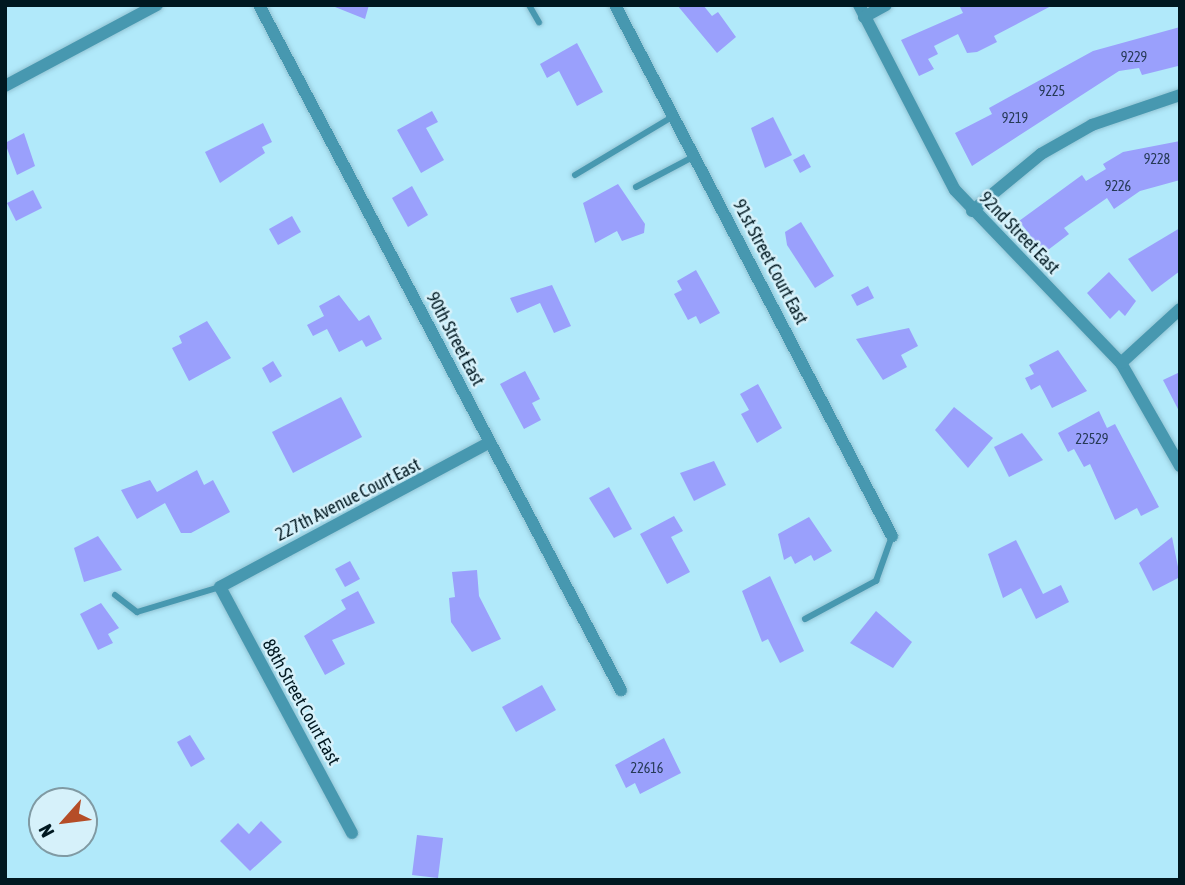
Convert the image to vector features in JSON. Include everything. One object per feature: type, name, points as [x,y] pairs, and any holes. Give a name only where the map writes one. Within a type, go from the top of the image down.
[{"type":"street","points":[[5,86],[157,5]]},
{"type":"street","name":"90th Street East","points":[[259,5],[621,690]]},
{"type":"street","name":"91st Street Court East","points":[[615,5],[892,536]]},
{"type":"street","points":[[861,11],[886,5]]},
{"type":"street","name":"92nd Street East","points":[[861,11],[936,160],[972,211],[1121,363],[1180,466]]},
{"type":"street","points":[[972,211],[1041,154],[1092,125],[1180,95]]},
{"type":"street","points":[[1121,363],[1180,309]]},
{"type":"street","name":"227th Avenue Court East","points":[[220,587],[490,442]]},
{"type":"street","name":"88th Street Court East","points":[[220,587],[352,833]]},
{"type":"lane","points":[[529,5],[538,22]]},
{"type":"lane","points":[[575,175],[674,116]]},
{"type":"lane","points":[[636,187],[695,156]]},
{"type":"lane","points":[[805,619],[876,581],[892,536]]},
{"type":"lane","points":[[115,595],[137,612],[220,587]]},
{"type":"building","points":[[330,5],[369,5],[365,19]]},
{"type":"building","points":[[677,5],[703,5],[712,16],[718,12],[736,37],[717,53]]},
{"type":"building","points":[[959,5],[1053,5],[994,36],[997,42],[977,52],[967,53],[958,34],[934,46],[938,54],[928,59],[934,69],[919,76],[901,40],[963,13]]},
{"type":"building","points":[[1180,27],[1178,66],[1142,75],[1139,68],[1119,71],[972,166],[955,133],[992,114],[989,108],[1093,51]]},
{"type":"building","points":[[577,43],[603,92],[577,106],[559,71],[547,78],[540,64]]},
{"type":"building","points":[[432,111],[438,122],[426,128],[444,160],[421,173],[397,130]]},
{"type":"building","points":[[773,117],[792,155],[765,168],[751,128]]},
{"type":"building","points":[[263,123],[272,142],[262,147],[265,153],[220,183],[205,152]]},
{"type":"building","points":[[24,133],[35,166],[17,175],[5,143]]},
{"type":"building","points":[[1180,141],[1180,180],[1140,191],[1114,209],[1107,198],[1064,228],[1069,234],[1044,253],[1019,221],[1082,175],[1086,181],[1106,169],[1103,164],[1123,152]]},
{"type":"building","points":[[804,154],[811,167],[800,173],[793,160]]},
{"type":"building","points":[[618,184],[645,224],[644,233],[622,241],[617,231],[595,243],[583,203]]},
{"type":"building","points":[[412,186],[428,215],[408,227],[392,198]]},
{"type":"building","points":[[33,190],[42,208],[16,221],[7,203]]},
{"type":"building","points":[[292,216],[301,232],[278,245],[269,229]]},
{"type":"building","points":[[801,222],[834,276],[815,288],[787,245],[785,232]]},
{"type":"building","points":[[1180,228],[1180,271],[1152,292],[1128,259]]},
{"type":"building","points":[[696,270],[720,313],[700,324],[696,316],[688,320],[674,294],[682,290],[677,281]]},
{"type":"building","points":[[1109,272],[1136,301],[1125,316],[1119,310],[1110,319],[1087,293]]},
{"type":"building","points":[[552,285],[571,326],[554,333],[540,303],[517,313],[510,298]]},
{"type":"building","points":[[868,286],[874,298],[857,306],[851,295]]},
{"type":"building","points":[[339,295],[359,321],[369,315],[382,339],[366,347],[362,340],[339,352],[327,329],[313,336],[307,325],[324,316],[319,306]]},
{"type":"building","points":[[207,321],[231,358],[189,381],[172,348],[182,343],[179,336]]},
{"type":"building","points":[[909,328],[918,346],[901,355],[907,367],[883,380],[856,339]]},
{"type":"building","points":[[1058,350],[1087,391],[1052,408],[1040,385],[1031,390],[1025,378],[1034,374],[1029,365]]},
{"type":"building","points":[[273,361],[282,376],[270,383],[262,368]]},
{"type":"building","points":[[525,371],[540,399],[532,403],[541,420],[524,429],[500,384]]},
{"type":"building","points":[[1180,372],[1180,413],[1163,380]]},
{"type":"building","points":[[758,384],[782,428],[757,443],[741,414],[749,410],[740,394]]},
{"type":"building","points":[[341,397],[362,437],[293,473],[272,432]]},
{"type":"building","points":[[954,407],[993,438],[968,468],[935,430]]},
{"type":"building","points":[[1099,411],[1107,428],[1115,424],[1159,507],[1141,516],[1137,508],[1115,520],[1090,464],[1084,467],[1074,449],[1068,452],[1058,433]]},
{"type":"building","points":[[1022,433],[1043,460],[1009,477],[994,447]]},
{"type":"building","points":[[714,461],[726,485],[694,501],[680,473]]},
{"type":"building","points":[[197,470],[204,485],[213,480],[230,512],[191,533],[181,533],[165,503],[137,519],[121,490],[150,480],[157,492]]},
{"type":"building","points":[[609,487],[632,529],[614,538],[589,498]]},
{"type":"building","points":[[674,516],[683,531],[671,537],[690,572],[667,584],[640,534]]},
{"type":"building","points":[[809,517],[832,551],[814,561],[811,555],[795,564],[791,556],[784,560],[778,534]]},
{"type":"building","points":[[98,536],[122,570],[84,582],[74,548]]},
{"type":"building","points":[[1172,537],[1180,577],[1153,591],[1139,563]]},
{"type":"building","points":[[1016,540],[1043,594],[1061,585],[1069,602],[1036,619],[1021,588],[1003,598],[988,554]]},
{"type":"building","points":[[350,561],[360,579],[345,587],[335,569]]},
{"type":"building","points":[[477,570],[479,596],[501,639],[472,652],[451,622],[449,598],[455,597],[452,572]]},
{"type":"building","points":[[770,576],[804,651],[780,663],[768,639],[762,642],[742,591]]},
{"type":"building","points":[[358,591],[375,623],[332,640],[345,664],[325,675],[304,636],[346,609],[341,600]]},
{"type":"building","points":[[101,603],[119,628],[108,634],[113,643],[98,650],[80,614]]},
{"type":"building","points":[[876,611],[912,642],[893,668],[850,643]]},
{"type":"building","points":[[542,685],[556,710],[516,732],[502,707]]},
{"type":"building","points":[[190,735],[205,759],[191,767],[177,742]]},
{"type":"building","points":[[664,738],[681,773],[640,794],[635,783],[626,788],[615,765]]},
{"type":"building","points":[[261,821],[282,842],[250,871],[220,841],[238,823],[249,834]]},
{"type":"building","points":[[417,835],[443,838],[438,878],[412,875]]}]
